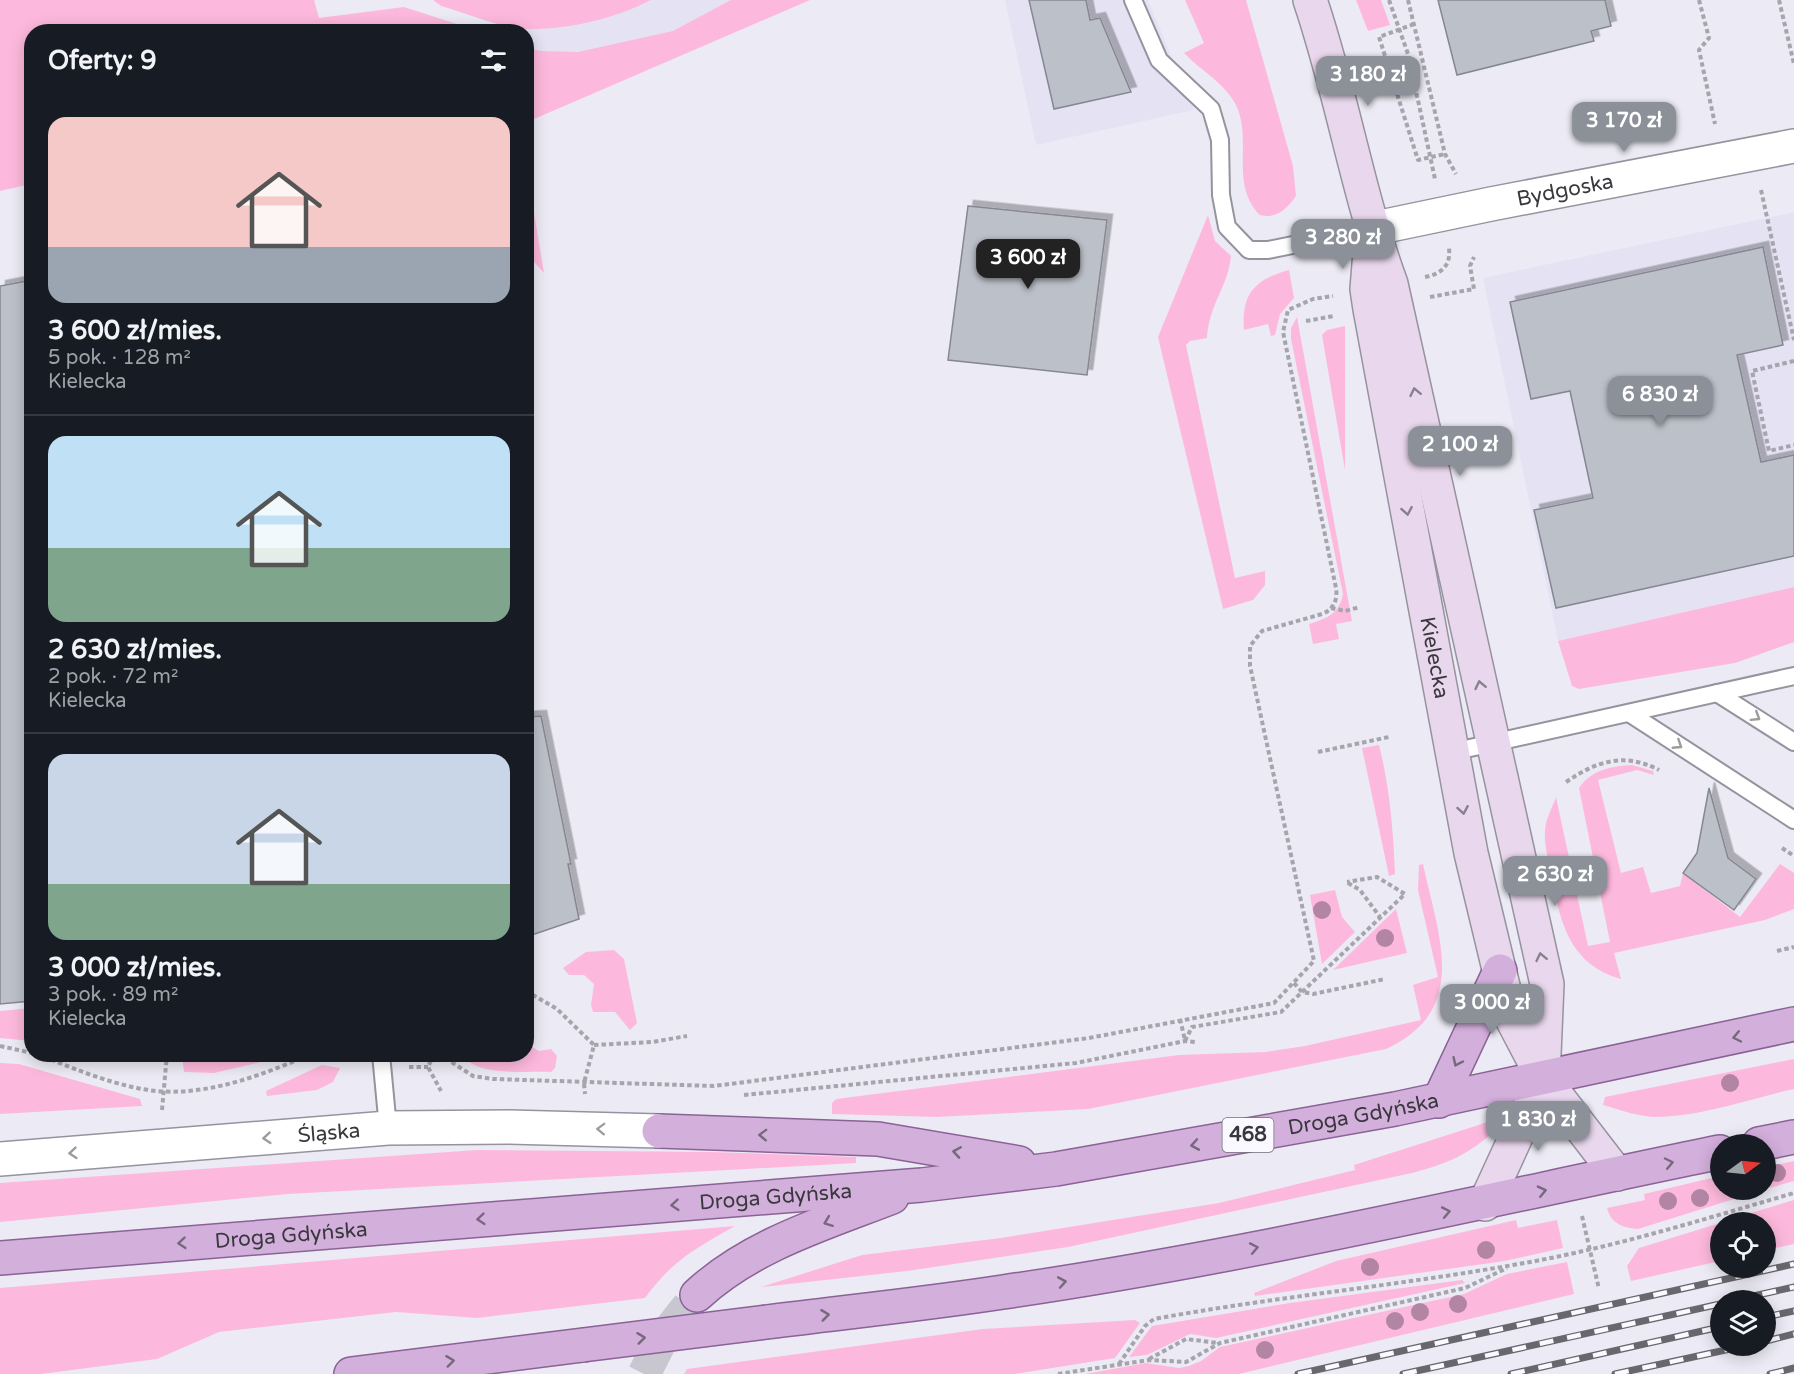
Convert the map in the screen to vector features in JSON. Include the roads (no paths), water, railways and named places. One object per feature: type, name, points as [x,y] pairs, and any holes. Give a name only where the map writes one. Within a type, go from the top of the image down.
[{"type":"main road","name":"Kielecka","points":[[1310,0],[1331,63],[1371,229],[1394,294],[1546,984],[1543,1078],[1485,1204]]},
{"type":"main road","name":"Kielecka","points":[[1371,229],[1367,289],[1470,853],[1510,1015],[1543,1078],[1617,1174]]},
{"type":"main road","points":[[1439,1101],[1500,971]]},
{"type":"main road","name":"468","points":[[1543,1078],[1794,1024]]},
{"type":"main road","name":"Droga Gdyńska","points":[[0,1258],[922,1185],[1056,1169],[1439,1101],[1543,1078]]},
{"type":"main road","points":[[659,1131],[878,1139],[1056,1169]]},
{"type":"main road","points":[[351,1374],[1004,1292],[1485,1204],[1710,1154]]},
{"type":"main road","name":"468","points":[[697,1295],[732,1266],[791,1236],[922,1185]]},
{"type":"street","name":"Bydgoska","points":[[1371,229],[1794,147]]},
{"type":"street","name":"Śląska","points":[[0,1159],[388,1128],[509,1127],[659,1131]]},
{"type":"lane","points":[[1133,0],[1159,60],[1211,109],[1220,140],[1221,195],[1227,227],[1249,250],[1268,250],[1371,229]]},
{"type":"lane","points":[[1452,752],[1794,676]]},
{"type":"lane","points":[[1717,693],[1794,742]]},
{"type":"lane","points":[[1629,714],[1794,820]]},
{"type":"lane","points":[[382,1062],[388,1128]]},
{"type":"tunnel","points":[[644,1374],[662,1339],[697,1295]]},
{"type":"railway","points":[[1298,1374],[1794,1264]]},
{"type":"railway","points":[[1776,1291],[1794,1287]]},
{"type":"railway","points":[[1403,1374],[1710,1306]]},
{"type":"railway","points":[[1776,1315],[1794,1311]]},
{"type":"railway","points":[[1511,1374],[1710,1329]]},
{"type":"railway","points":[[1776,1338],[1794,1334]]},
{"type":"railway","points":[[1615,1374],[1710,1353]]},
{"type":"railway","points":[[1770,1374],[1794,1368]]}]
